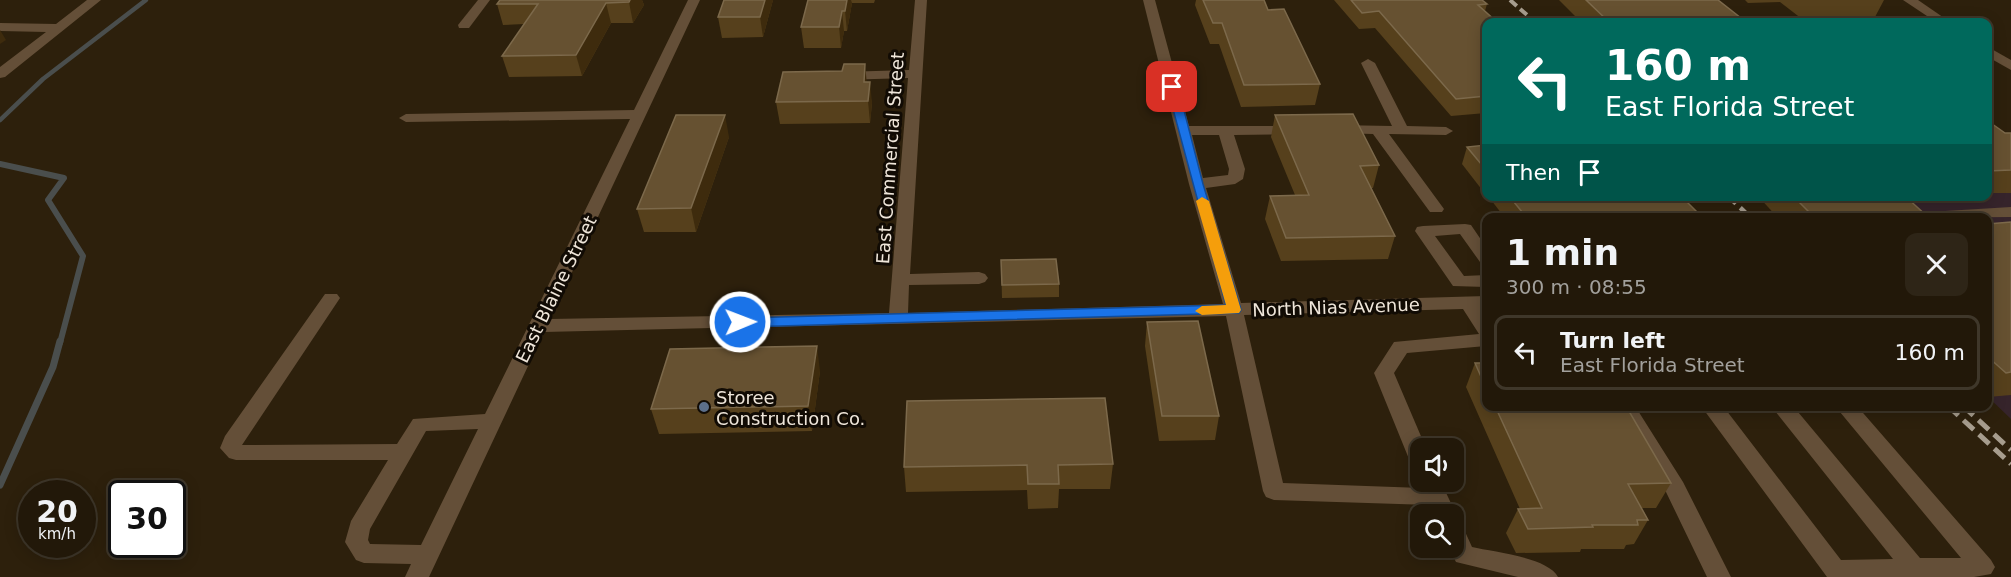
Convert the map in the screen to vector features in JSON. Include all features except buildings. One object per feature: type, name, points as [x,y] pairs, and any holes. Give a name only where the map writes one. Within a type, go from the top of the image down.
[{"type":"street","points":[[0,74],[95,0]]},
{"type":"street","points":[[464,26],[484,0]]},
{"type":"street","name":"East Blaine Street","points":[[417,577],[694,0]]},
{"type":"street","name":"East Commercial Street","points":[[898,319],[921,0]]},
{"type":"street","points":[[1149,0],[1197,184],[1234,310],[1274,491],[1438,498]]},
{"type":"street","points":[[1909,0],[1938,18]]},
{"type":"street","points":[[0,27],[59,28]]},
{"type":"street","points":[[1992,54],[2011,66]]},
{"type":"street","points":[[1368,63],[1401,129]]},
{"type":"street","points":[[833,76],[915,74]]},
{"type":"street","points":[[406,118],[641,114]]},
{"type":"street","points":[[1184,131],[1377,129],[1446,131]]},
{"type":"street","points":[[1377,129],[1436,209]]},
{"type":"street","points":[[1197,184],[1235,179],[1237,169],[1224,130]]},
{"type":"street","points":[[1992,213],[2011,212]]},
{"type":"street","points":[[1482,252],[1465,229],[1423,231],[1459,282],[1482,281]]},
{"type":"street","points":[[900,280],[978,278]]},
{"type":"street","points":[[331,298],[232,442],[231,448],[236,452],[245,453],[403,452]]},
{"type":"street","points":[[1477,302],[1482,318]]},
{"type":"street","name":"North Nias Avenue","points":[[537,326],[898,319],[1477,302]]},
{"type":"street","points":[[1411,438],[1384,373],[1401,347],[1482,340]]},
{"type":"street","points":[[1627,411],[1675,488],[1719,577]]},
{"type":"street","points":[[1716,411],[1838,574],[1914,568],[1987,572]]},
{"type":"street","points":[[1785,411],[1914,568]]},
{"type":"street","points":[[1849,411],[1987,572]]},
{"type":"street","points":[[427,555],[364,553],[356,542],[359,528],[420,424],[492,421]]},
{"type":"street","points":[[1464,555],[1535,571],[1546,577]]},
{"type":"shaded area","points":[[2011,144],[2011,419],[1992,401],[1992,213],[1777,213],[1763,201],[1992,201],[1992,145]]},
{"type":"waterway","points":[[0,120],[43,79],[146,0]]},
{"type":"waterway","points":[[0,164],[64,178],[48,200],[83,256],[60,343]]},
{"type":"waterway","points":[[0,485],[53,367],[60,341]]},
{"type":"railway","points":[[1510,0],[1530,18]]},
{"type":"railway","points":[[1733,201],[1746,213]]},
{"type":"railway","points":[[1953,411],[2011,464]]},
{"type":"railway","points":[[1968,411],[2011,450]]},
{"type":"slow traffic","points":[[1202,201],[1234,310],[1202,311]]},
{"type":"place","name":"Storee Construction Co.","points":[[704,407]]},
{"type":"route","points":[[740,322],[1234,310],[1197,184],[1172,87]]}]
